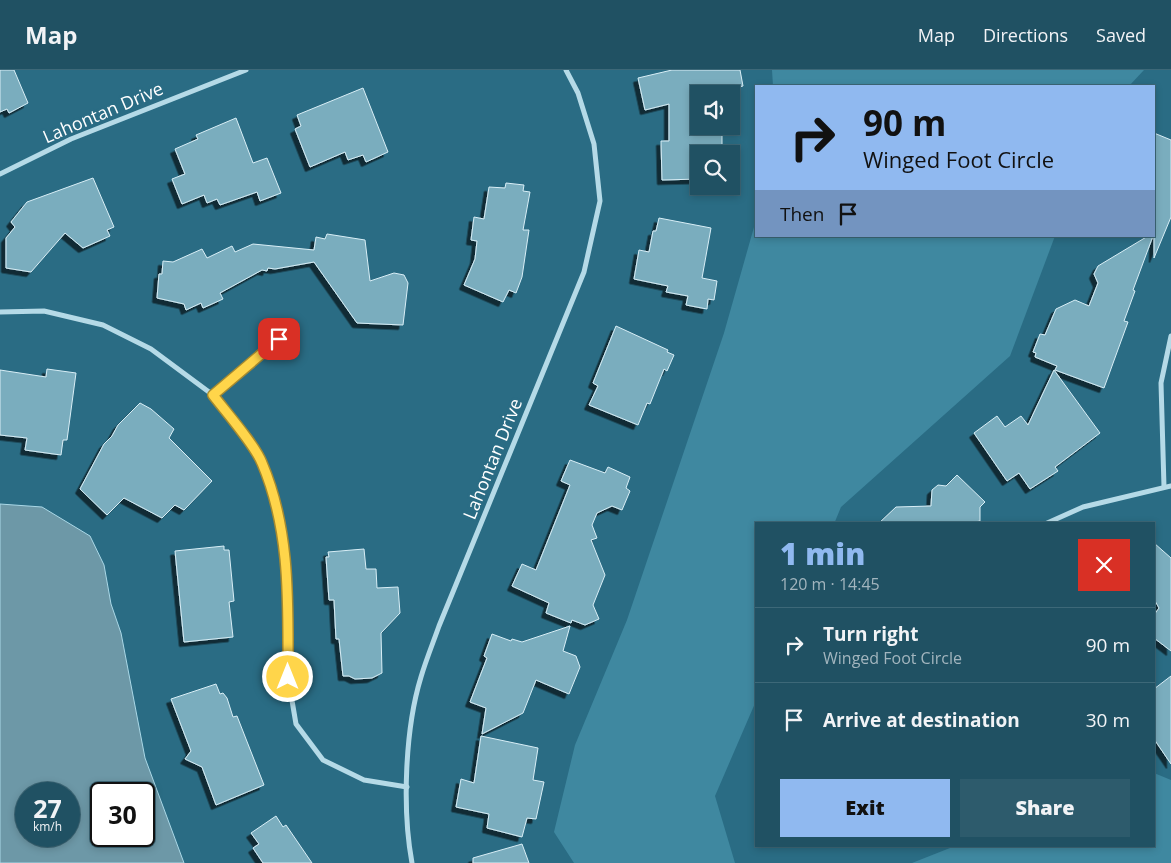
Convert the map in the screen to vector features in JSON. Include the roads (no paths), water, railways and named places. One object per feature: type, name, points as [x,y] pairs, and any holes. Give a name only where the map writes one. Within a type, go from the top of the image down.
[{"type":"street","name":"Lahontan Drive","points":[[0,174],[71,139],[246,70]]},
{"type":"street","name":"Lahontan Drive","points":[[412,863],[407,787],[409,736],[420,678],[439,626],[584,272],[600,201],[594,144],[578,93],[566,70]]},
{"type":"street","points":[[0,312],[44,312],[103,325],[150,349],[213,395],[262,461],[281,520],[288,578],[288,677],[296,724],[323,760],[364,780],[407,787]]},
{"type":"street","points":[[1164,486],[1161,383],[1171,336]]},
{"type":"street","points":[[213,395],[279,339]]},
{"type":"street","points":[[1049,522],[1083,507],[1164,486],[1171,486]]}]
